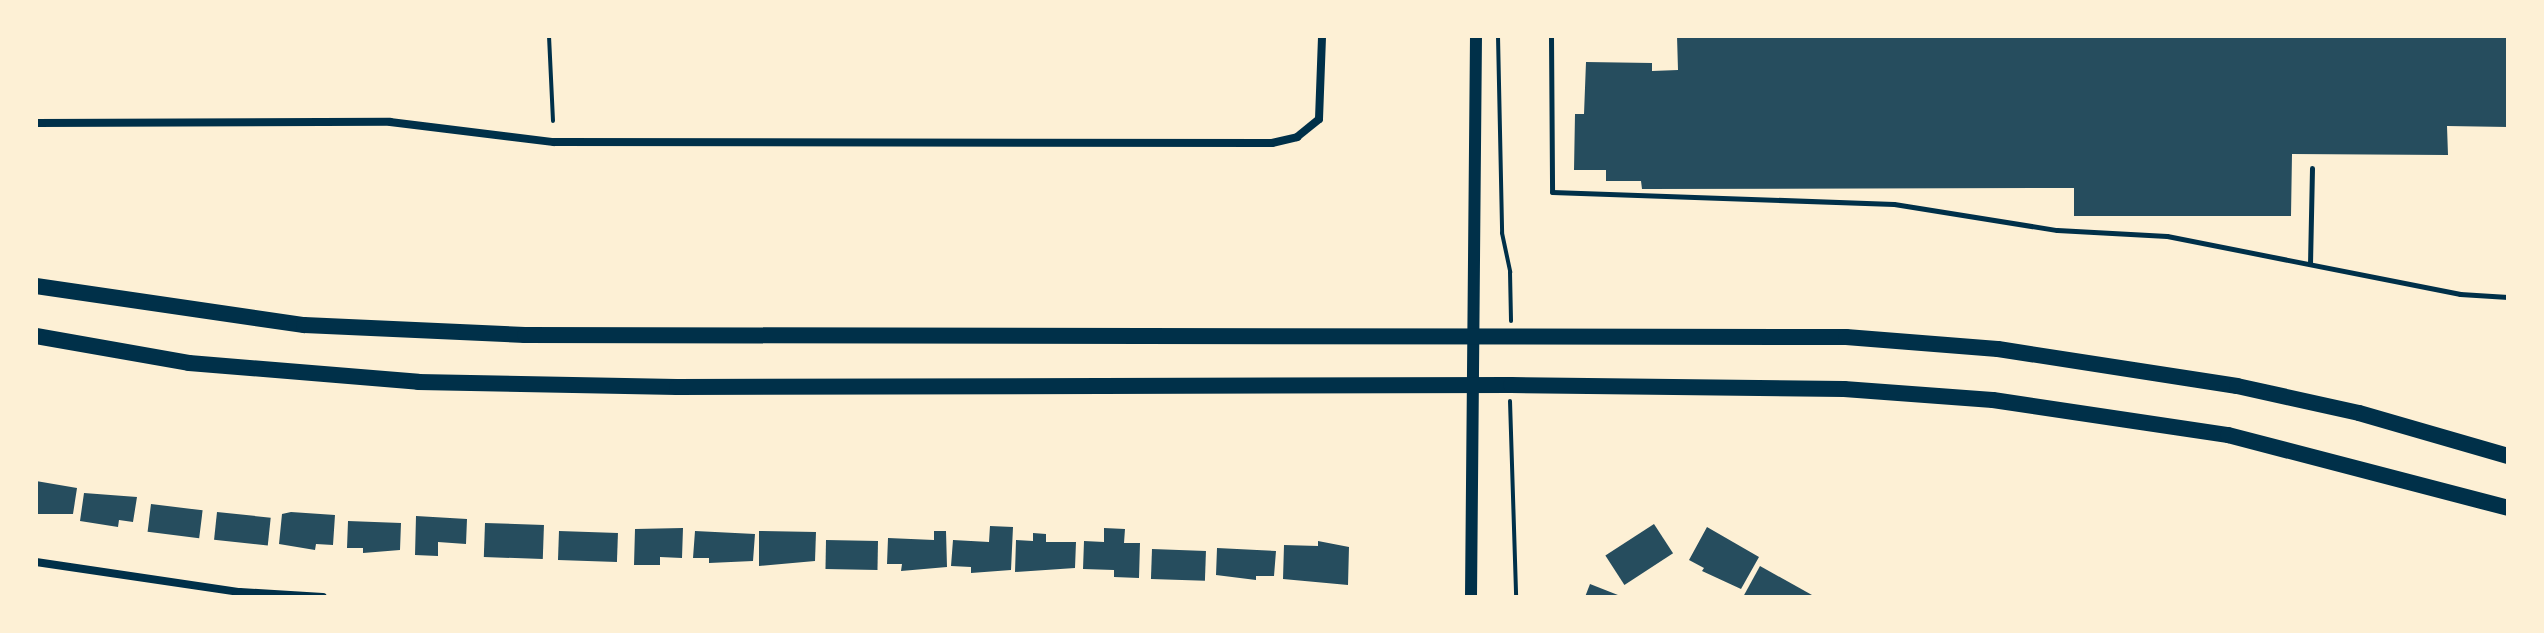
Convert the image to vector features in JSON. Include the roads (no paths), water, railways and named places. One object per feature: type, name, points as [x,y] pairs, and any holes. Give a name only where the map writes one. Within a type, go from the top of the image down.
[{"type":"main road","points":[[36,286],[192,312],[415,331],[660,337],[1846,337],[1998,349],[2237,386],[2359,413],[2508,456]]},
{"type":"main road","points":[[36,336],[189,363],[418,382],[677,387],[1511,385],[1844,389],[1993,400],[2228,435],[2508,508]]},
{"type":"street","points":[[36,123],[390,122],[554,142],[1272,143],[1297,137],[1319,119],[1322,36]]},
{"type":"street","points":[[1471,597],[1476,36]]},
{"type":"street","points":[[36,562],[240,592],[323,597]]},
{"type":"lane","points":[[1551,36],[1552,192],[1894,204],[2057,230],[2167,236],[2460,294],[2508,297]]},
{"type":"lane","points":[[2310,264],[2312,168]]}]
